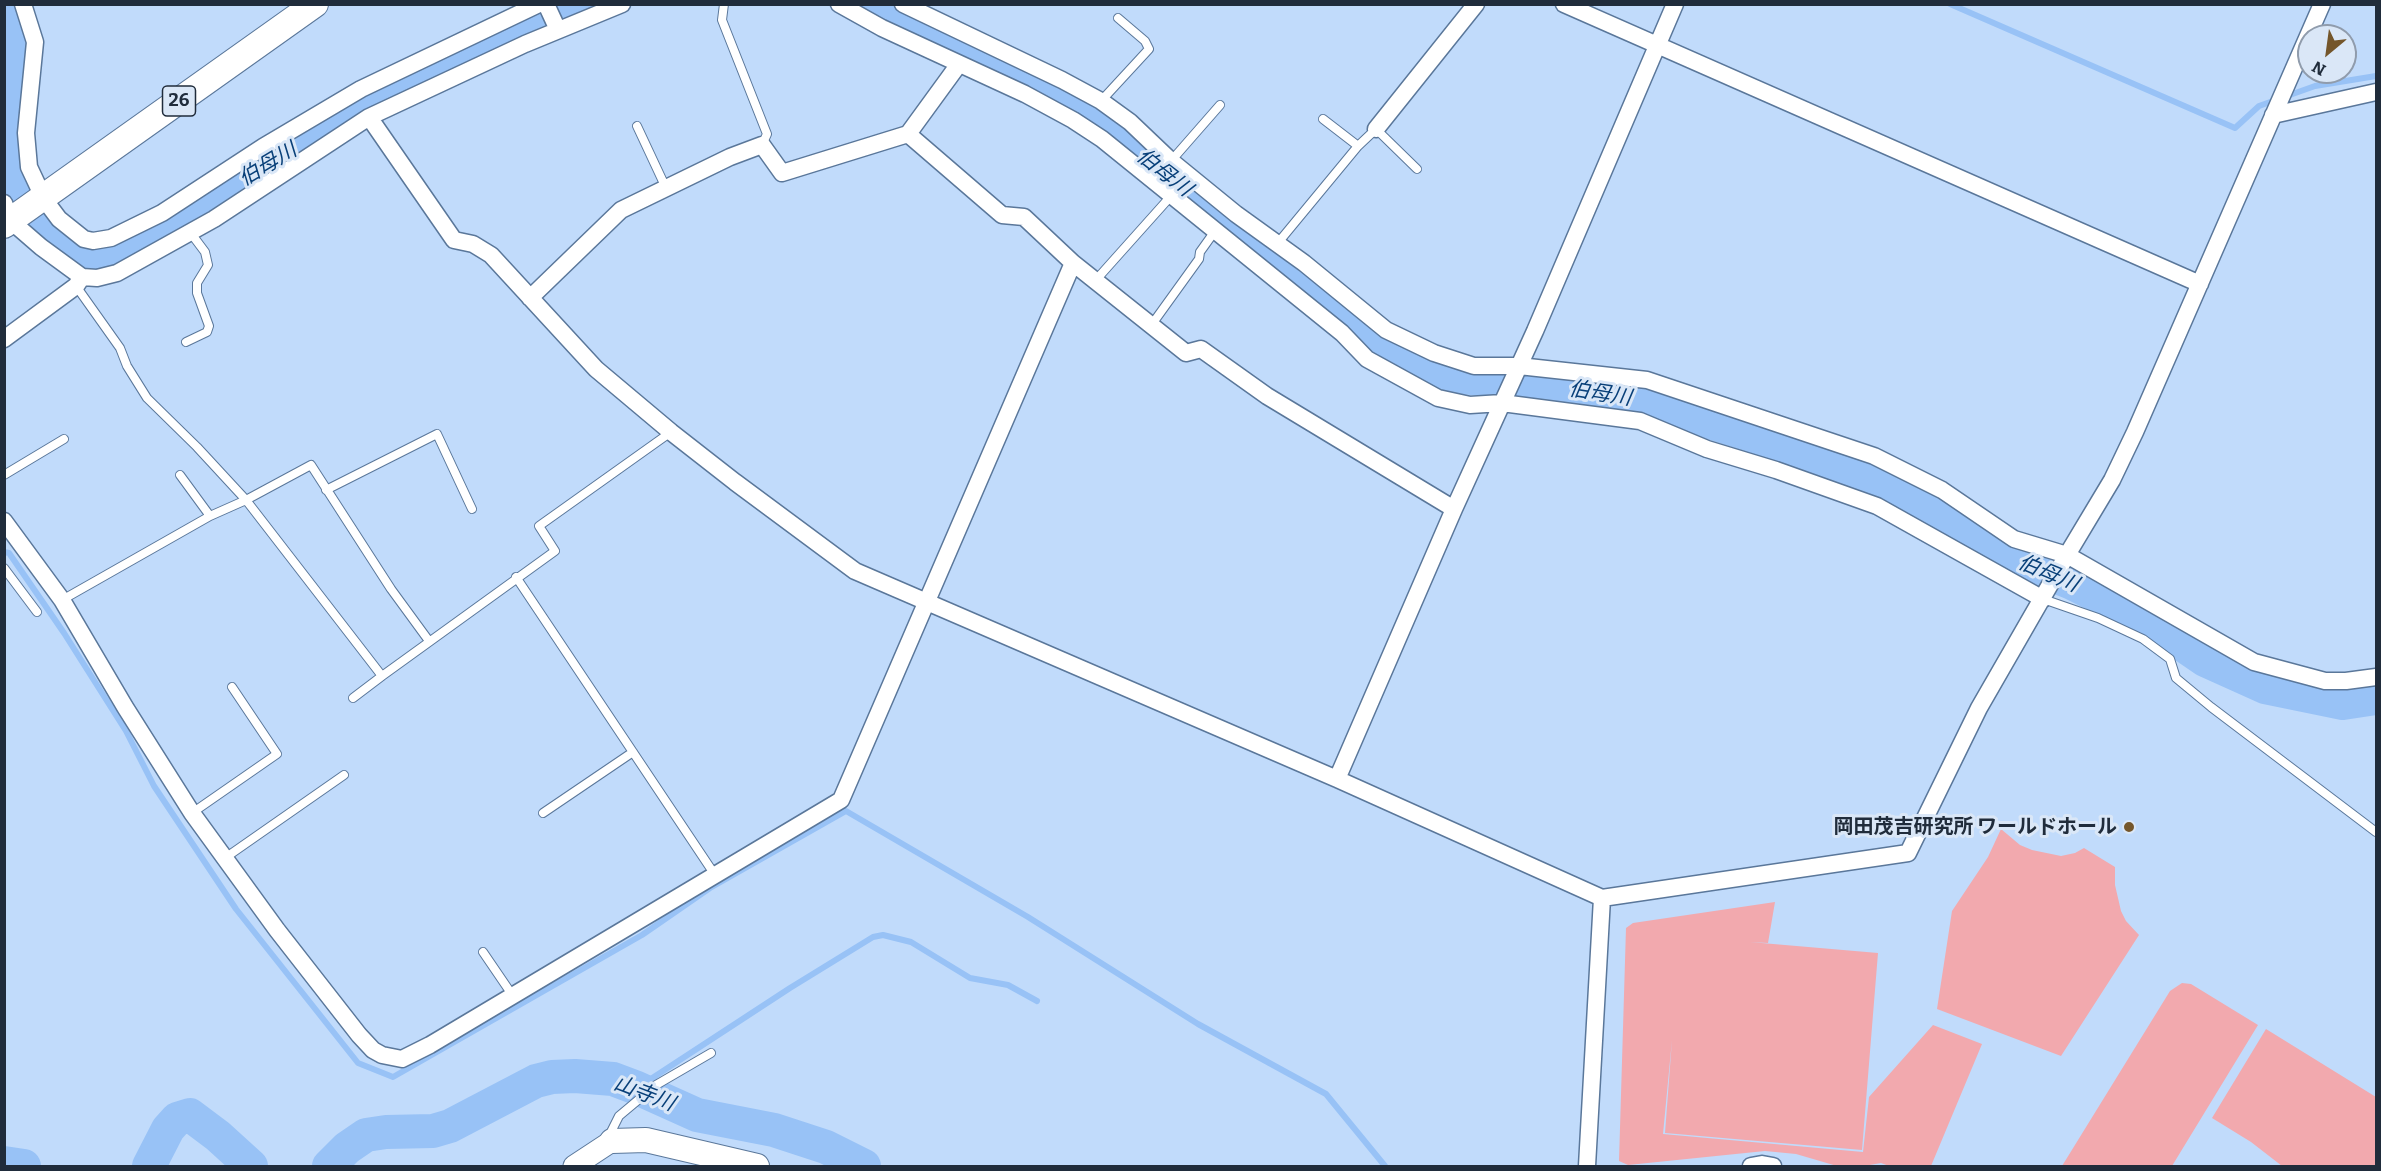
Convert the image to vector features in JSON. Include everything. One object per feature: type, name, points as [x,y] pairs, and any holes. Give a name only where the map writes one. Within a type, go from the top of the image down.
[{"type":"main road","name":"26","points":[[7,216],[44,199],[315,4]]},
{"type":"main road","points":[[612,1141],[646,1140],[757,1167]]},
{"type":"street","points":[[23,4],[35,42],[26,133],[29,167],[44,199],[59,219],[84,239],[93,242],[111,238],[162,213],[263,147],[361,89],[539,4]]},
{"type":"street","points":[[546,4],[558,30]]},
{"type":"street","points":[[4,339],[79,281],[117,273],[190,232],[234,207],[369,117],[558,30],[622,4]]},
{"type":"street","points":[[839,4],[882,28],[1025,94],[1102,139],[1342,333],[1367,359],[1438,398],[1470,405],[1504,399],[1640,421],[1707,449],[1776,470],[1877,506],[2043,599]]},
{"type":"street","points":[[903,4],[1101,101],[1130,122],[1172,161],[1236,214],[1386,330],[1434,353],[1474,366],[1647,380],[1841,444],[1893,464],[1942,490],[2014,539],[2067,555],[2254,662],[2325,681],[2376,677]]},
{"type":"street","points":[[1376,129],[1476,4]]},
{"type":"street","points":[[1564,4],[2200,284]]},
{"type":"street","points":[[1337,779],[1675,4]]},
{"type":"street","points":[[369,117],[454,240],[473,244],[491,255],[596,369],[671,432],[855,571],[1337,779],[1602,898],[1908,853],[1979,708],[2112,480],[2136,432],[2322,4]]},
{"type":"street","points":[[530,298],[621,210],[730,157],[762,146],[782,173],[908,134],[958,64]]},
{"type":"street","points":[[2273,114],[2376,92]]},
{"type":"street","points":[[908,134],[1002,215],[1024,217],[1095,282],[1186,353],[1201,349],[1267,396],[1454,509]]},
{"type":"street","points":[[7,216],[79,281]]},
{"type":"street","points":[[1260,267],[1277,244]]},
{"type":"street","points":[[4,521],[62,600],[125,707],[192,813],[277,930],[373,1050],[382,1055],[402,1059],[513,996],[841,800],[1073,263]]},
{"type":"street","points":[[1587,1167],[1602,898]]},
{"type":"street","points":[[574,1167],[612,1141]]},
{"type":"street","points":[[1751,1167],[1762,1164],[1773,1167]]},
{"type":"lane","points":[[724,4],[722,20],[767,134],[762,146]]},
{"type":"lane","points":[[1101,101],[1149,49],[1145,41],[1118,18]]},
{"type":"lane","points":[[1172,161],[1220,105]]},
{"type":"lane","points":[[1323,119],[1358,146]]},
{"type":"lane","points":[[638,126],[666,188]]},
{"type":"lane","points":[[1277,244],[1358,146],[1376,129],[1417,169]]},
{"type":"lane","points":[[1095,282],[1171,196]]},
{"type":"lane","points":[[1150,327],[1199,259],[1200,252],[1215,231]]},
{"type":"lane","points":[[186,342],[207,332],[209,326],[197,293],[197,283],[208,265],[205,252],[190,232]]},
{"type":"lane","points":[[79,281],[147,398],[246,500],[382,676]]},
{"type":"lane","points":[[353,698],[516,577],[555,551],[539,526],[671,432]]},
{"type":"lane","points":[[326,490],[437,434],[472,509]]},
{"type":"lane","points":[[4,475],[64,439]]},
{"type":"lane","points":[[62,600],[210,516],[312,465],[326,490],[429,641]]},
{"type":"lane","points":[[180,475],[210,516]]},
{"type":"lane","points":[[4,568],[37,612]]},
{"type":"lane","points":[[516,577],[715,874]]},
{"type":"lane","points":[[2043,599],[2098,618],[2143,639],[2170,659],[2176,678],[2211,707],[2376,832]]},
{"type":"lane","points":[[192,813],[277,754],[232,687]]},
{"type":"lane","points":[[543,813],[633,752]]},
{"type":"lane","points":[[225,858],[344,775]]},
{"type":"lane","points":[[483,952],[513,996]]},
{"type":"lane","points":[[612,1141],[611,1132],[619,1116],[656,1085],[711,1053]]},
{"type":"shaded area","points":[[2001,829],[2020,845],[2032,850],[2061,856],[2084,848],[2115,867],[2115,885],[2121,911],[2126,921],[2139,935],[2061,1056],[1937,1009],[1952,911],[1988,857]]},
{"type":"shaded area","points":[[1775,902],[1768,943],[1750,942],[1878,953],[1862,1150],[1665,1133],[1672,1040],[1663,1134],[1863,1152],[1869,1097],[1933,1025],[1982,1044],[1931,1166],[1889,1166],[1881,1163],[1864,1166],[1837,1166],[1796,1154],[1765,1151],[1628,1165],[1619,1161],[1626,928],[1633,923]]},
{"type":"shaded area","points":[[2182,983],[2191,984],[2258,1025],[2172,1166],[2062,1166],[2170,991]]},
{"type":"shaded area","points":[[2266,1029],[2376,1097],[2376,1166],[2282,1166],[2251,1142],[2212,1118]]},
{"type":"waterway","name":"伯母川","points":[[4,147],[8,173],[17,193],[39,224],[70,252],[95,260],[112,256],[138,243],[247,175],[359,111],[580,4]]},
{"type":"waterway","name":"伯母川","points":[[870,4],[1080,106],[1117,132],[1294,277],[1380,344],[1412,362],[1444,375],[1623,394],[1738,431],[1889,485],[2007,557],[2072,583],[2148,621],[2205,660],[2265,687],[2343,703],[2376,698]]},
{"type":"waterway","points":[[1950,4],[2235,128],[2259,106],[2315,86],[2376,76]]},
{"type":"waterway","name":"伯母川","points":[[4,5],[17,41],[17,71],[12,111],[4,140]]},
{"type":"waterway","points":[[4,552],[9,553],[64,633],[126,731],[154,786],[236,909],[358,1063],[393,1077],[642,935],[710,888],[846,811],[1028,917],[1198,1024],[1326,1094],[1385,1166]]},
{"type":"waterway","points":[[637,1088],[873,937],[883,935],[911,942],[970,978],[1008,985],[1037,1001]]},
{"type":"waterway","name":"山寺川","points":[[329,1166],[347,1148],[366,1135],[386,1132],[433,1131],[450,1126],[536,1081],[552,1077],[575,1076],[613,1079],[697,1115],[774,1130],[826,1147],[864,1166]]},
{"type":"waterway","name":"山寺川","points":[[149,1166],[168,1129],[177,1119],[190,1115],[218,1136],[251,1166]]},
{"type":"waterway","name":"山寺川","points":[[4,1163],[24,1166]]},
{"type":"place","name":"岡田茂吉研究所 ワールドホール","points":[[2129,827]]}]
